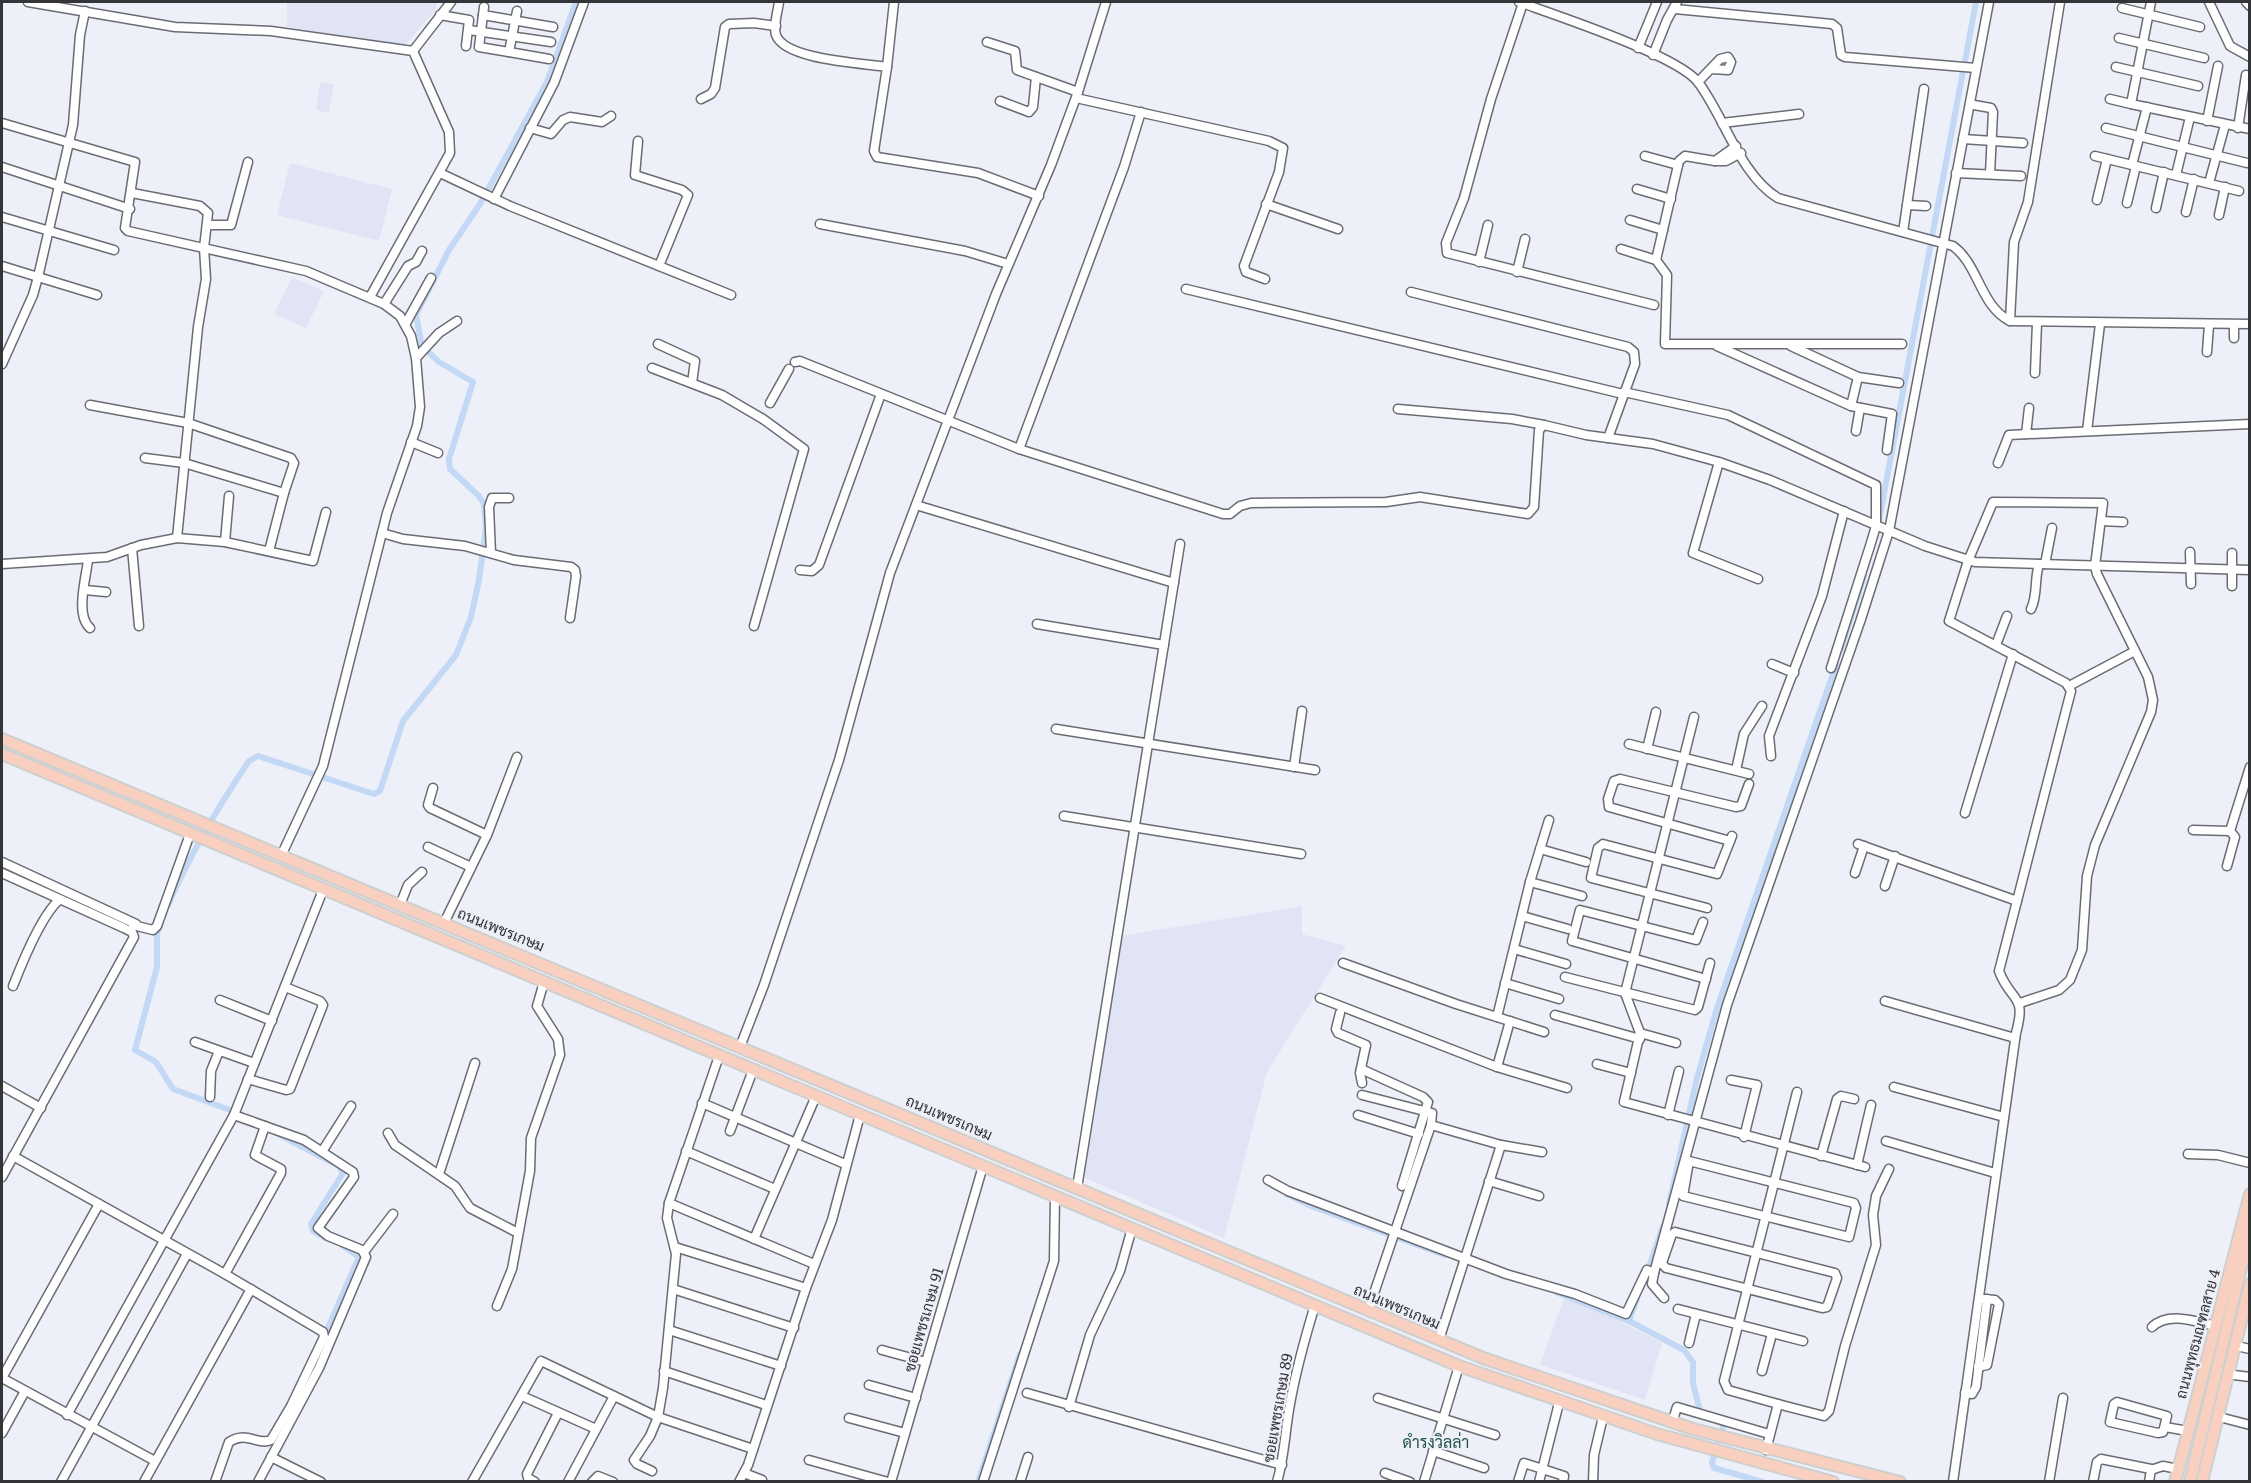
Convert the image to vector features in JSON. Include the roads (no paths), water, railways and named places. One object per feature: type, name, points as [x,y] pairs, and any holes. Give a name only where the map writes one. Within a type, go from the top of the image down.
[{"type":"main road","name":"ถนนเพชรเกษม","points":[[2,739],[1439,1340],[1563,1387],[1672,1423],[1766,1450],[1900,1482]]},
{"type":"main road","name":"ถนนเพชรเกษม","points":[[2,754],[1459,1366],[1603,1417],[1717,1452],[1817,1480],[1833,1482]]},
{"type":"main road","name":"ถนนพุทธมณฑลสาย 4","points":[[2175,1482],[2250,1194]]},
{"type":"main road","name":"ถนนพุทธมณฑลสาย 4","points":[[2190,1482],[2250,1230]]},
{"type":"main road","points":[[2202,1482],[2250,1284]]},
{"type":"main road","points":[[2208,1482],[2234,1375],[2245,1348],[2250,1314]]},
{"type":"main road","points":[[1498,1381],[1503,1365]]},
{"type":"main road","points":[[1559,1403],[1563,1387]]},
{"type":"main road","points":[[1585,1411],[1589,1396]]},
{"type":"street","points":[[34,2],[175,27],[279,32],[413,51]]},
{"type":"street","points":[[413,51],[451,2]]},
{"type":"street","points":[[490,197],[555,82],[584,2]]},
{"type":"street","points":[[779,2],[777,37],[784,46],[796,52],[887,67]]},
{"type":"street","points":[[894,2],[874,151],[877,157],[978,173],[1039,196]]},
{"type":"street","points":[[740,1047],[764,985],[817,826],[874,639],[884,592],[1008,264],[1039,196],[1077,95],[1106,2]]},
{"type":"street","points":[[1638,48],[1657,2]]},
{"type":"street","points":[[1268,1180],[1288,1191],[1394,1234],[1464,1260],[1575,1294],[1626,1314],[1651,1272],[1691,1122],[1740,966],[1860,622],[1938,240],[1963,139],[1971,67],[1989,2]]},
{"type":"street","points":[[2010,321],[2014,242],[2028,202],[2060,2]]},
{"type":"street","points":[[2132,104],[2151,2]]},
{"type":"street","points":[[2210,2],[2230,46],[2250,57]]},
{"type":"street","points":[[2246,2],[2250,6]]},
{"type":"street","points":[[1653,55],[1667,20],[1676,5],[1832,24],[1837,28],[1841,55],[1845,57],[1971,67]]},
{"type":"street","points":[[1653,305],[1451,255],[1445,249],[1464,198],[1491,99],[1521,6],[1638,48],[1689,74],[1698,82],[1757,179],[1778,198],[1938,240],[1963,254],[1993,306],[2010,321],[2100,324],[2250,324]]},
{"type":"street","points":[[2122,8],[2200,27]]},
{"type":"street","points":[[2,364],[33,295],[38,277],[69,142],[85,11]]},
{"type":"street","points":[[549,59],[479,47],[480,32],[483,11],[514,21],[553,27]]},
{"type":"street","points":[[509,52],[517,11]]},
{"type":"street","points":[[440,15],[469,20],[466,46]]},
{"type":"street","points":[[701,99],[711,94],[715,88],[725,27],[729,24],[754,23],[776,26]]},
{"type":"street","points":[[469,30],[551,42]]},
{"type":"street","points":[[2119,38],[2204,58]]},
{"type":"street","points":[[987,42],[1015,51],[1015,68],[1077,95],[1269,141],[1283,148],[1279,172],[1245,266],[1246,272],[1265,279]]},
{"type":"street","points":[[370,297],[450,153],[451,140],[413,51]]},
{"type":"street","points":[[2207,120],[2218,66]]},
{"type":"street","points":[[2116,67],[2198,86]]},
{"type":"street","points":[[1698,82],[1712,69]]},
{"type":"street","points":[[2238,128],[2246,75]]},
{"type":"street","points":[[1000,101],[1029,112],[1033,107],[1036,77]]},
{"type":"street","points":[[1903,232],[1924,89]]},
{"type":"street","points":[[2110,99],[2250,129]]},
{"type":"street","points":[[1974,105],[1991,108],[1993,112],[1990,174]]},
{"type":"street","points":[[2127,203],[2146,107]]},
{"type":"street","points":[[1019,449],[1124,167],[1141,112]]},
{"type":"street","points":[[1722,123],[1800,114]]},
{"type":"street","points":[[530,128],[551,134],[563,120],[570,117],[602,122],[611,116]]},
{"type":"street","points":[[2176,175],[2190,117]]},
{"type":"street","points":[[2,123],[135,162],[126,228],[128,231],[306,270],[384,304],[406,323],[422,353],[420,407],[382,533],[327,751],[281,856]]},
{"type":"street","points":[[2209,183],[2225,125]]},
{"type":"street","points":[[2106,128],[2247,163]]},
{"type":"street","points":[[1963,139],[2023,143]]},
{"type":"street","points":[[638,141],[635,175],[682,190],[688,197],[659,266]]},
{"type":"street","points":[[1656,260],[1678,165],[1685,156],[1715,161],[1738,150]]},
{"type":"street","points":[[1645,156],[1678,165]]},
{"type":"street","points":[[2095,156],[2239,191]]},
{"type":"street","points":[[2097,200],[2107,159]]},
{"type":"street","points":[[207,225],[231,225],[248,162]]},
{"type":"street","points":[[2,167],[130,209]]},
{"type":"street","points":[[2156,208],[2164,172]]},
{"type":"street","points":[[440,173],[490,197],[731,295]]},
{"type":"street","points":[[1956,173],[2021,176]]},
{"type":"street","points":[[2187,212],[2194,179]]},
{"type":"street","points":[[2219,215],[2225,187]]},
{"type":"street","points":[[1637,189],[1671,199]]},
{"type":"street","points":[[132,193],[200,207],[208,213],[204,248],[206,279],[198,327],[177,538]]},
{"type":"street","points":[[1266,204],[1338,229]]},
{"type":"street","points":[[1907,205],[1926,206]]},
{"type":"street","points":[[2,217],[114,250]]},
{"type":"street","points":[[1630,220],[1663,230]]},
{"type":"street","points":[[820,224],[965,251],[1008,264]]},
{"type":"street","points":[[1479,262],[1488,225]]},
{"type":"street","points":[[1517,272],[1526,239]]},
{"type":"street","points":[[1621,249],[1656,260],[1667,275],[1665,344],[1902,344]]},
{"type":"street","points":[[384,304],[408,266],[416,262],[422,251]]},
{"type":"street","points":[[2,266],[97,295]]},
{"type":"street","points":[[406,323],[431,278]]},
{"type":"street","points":[[1186,289],[1624,393],[1728,415],[1869,480],[1878,490],[1881,528],[1831,668]]},
{"type":"street","points":[[1411,292],[1621,343],[1634,352],[1636,358],[1608,438]]},
{"type":"street","points":[[422,353],[439,333],[457,321]]},
{"type":"street","points":[[2035,373],[2037,323]]},
{"type":"street","points":[[2087,431],[2100,324]]},
{"type":"street","points":[[2207,352],[2209,325]]},
{"type":"street","points":[[2234,325],[2234,338]]},
{"type":"street","points":[[658,344],[695,361],[692,383]]},
{"type":"street","points":[[1713,344],[1856,407],[1893,414],[1887,450]]},
{"type":"street","points":[[1788,344],[1858,377],[1899,383]]},
{"type":"street","points":[[763,419],[792,365],[800,361],[1019,449],[1223,514],[1230,514],[1240,506],[1251,503],[1386,502],[1420,497],[1528,514],[1534,507],[1539,430],[1544,425]]},
{"type":"street","points":[[652,368],[713,390],[763,419],[805,452],[754,626]]},
{"type":"street","points":[[1856,431],[1858,377]]},
{"type":"street","points":[[800,570],[812,571],[819,565],[881,394]]},
{"type":"street","points":[[90,405],[188,423],[291,458],[294,463],[269,551]]},
{"type":"street","points":[[2026,434],[2029,408]]},
{"type":"street","points":[[1398,409],[1512,419],[1608,438],[1653,444],[1719,462],[1770,480],[1881,528],[1968,561],[2250,570]]},
{"type":"street","points":[[1998,463],[2007,436],[2250,424]]},
{"type":"street","points":[[411,442],[438,453]]},
{"type":"street","points":[[145,458],[184,463],[284,493]]},
{"type":"street","points":[[1719,462],[1693,553],[1758,579]]},
{"type":"street","points":[[225,542],[229,496]]},
{"type":"street","points":[[486,552],[490,504],[496,496],[509,498]]},
{"type":"street","points":[[2020,1003],[2066,986],[2082,950],[2087,876],[2095,845],[2151,712],[2151,688],[2098,579],[2095,566],[2103,503],[1993,502],[1968,561],[1949,621],[2069,686]]},
{"type":"street","points":[[915,505],[1174,582]]},
{"type":"street","points":[[2,564],[88,560],[177,538],[225,542],[313,561],[326,512]]},
{"type":"street","points":[[1771,756],[1769,736],[1822,596],[1844,512]]},
{"type":"street","points":[[2101,521],[2123,522]]},
{"type":"street","points":[[2031,609],[2036,599],[2034,583],[2052,528]]},
{"type":"street","points":[[382,533],[403,539],[486,552],[514,560],[567,566],[575,570],[570,618]]},
{"type":"street","points":[[1077,1188],[1180,544]]},
{"type":"street","points":[[132,548],[139,626]]},
{"type":"street","points":[[2190,552],[2191,584]]},
{"type":"street","points":[[2232,553],[2232,586]]},
{"type":"street","points":[[88,560],[83,620],[90,628]]},
{"type":"street","points":[[85,590],[106,592]]},
{"type":"street","points":[[1996,645],[2007,616]]},
{"type":"street","points":[[1037,624],[1164,645]]},
{"type":"street","points":[[2069,686],[2134,651]]},
{"type":"street","points":[[1965,813],[2013,654]]},
{"type":"street","points":[[1772,664],[1794,673]]},
{"type":"street","points":[[1953,1482],[1995,1173],[2015,1038],[2021,1014],[2020,1003],[1999,971],[2070,698],[2069,686]]},
{"type":"street","points":[[1736,770],[1744,734],[1762,706]]},
{"type":"street","points":[[1294,767],[1302,711]]},
{"type":"street","points":[[1647,749],[1656,712]]},
{"type":"street","points":[[1694,717],[1625,993],[1640,1036],[1624,1102],[1744,1137],[1861,1166],[1871,1105]]},
{"type":"street","points":[[1056,729],[1315,770]]},
{"type":"street","points":[[1629,744],[1749,774]]},
{"type":"street","points":[[444,923],[487,835],[517,757]]},
{"type":"street","points":[[2230,831],[2250,767]]},
{"type":"street","points":[[1707,908],[1591,876],[1598,848],[1603,844],[1717,874],[1731,839],[1667,825],[1613,809],[1607,805],[1614,781],[1620,778],[1736,807],[1741,806],[1749,784]]},
{"type":"street","points":[[433,788],[430,808],[487,835]]},
{"type":"street","points":[[1064,816],[1301,854]]},
{"type":"street","points":[[1497,1017],[1530,882],[1550,820]]},
{"type":"street","points":[[2193,830],[2230,831],[2235,837],[2227,866]]},
{"type":"street","points":[[2,873],[59,900],[130,926],[153,930],[157,926],[196,837]]},
{"type":"street","points":[[1855,873],[1861,845],[2017,901]]},
{"type":"street","points":[[428,847],[471,867]]},
{"type":"street","points":[[1540,849],[1586,862]]},
{"type":"street","points":[[1884,886],[1895,856]]},
{"type":"street","points":[[2,862],[130,926],[134,934],[134,941],[2,1178]]},
{"type":"street","points":[[400,905],[408,885],[422,872]]},
{"type":"street","points":[[1530,882],[1582,896]]},
{"type":"street","points":[[67,1415],[235,1113],[323,890]]},
{"type":"street","points":[[13,986],[41,926],[59,900]]},
{"type":"street","points":[[1703,922],[1696,939],[1580,910],[1573,943],[1706,979]]},
{"type":"street","points":[[1522,916],[1568,929]]},
{"type":"street","points":[[1514,949],[1566,964]]},
{"type":"street","points":[[1343,963],[1544,1032]]},
{"type":"street","points":[[1565,977],[1695,1010],[1698,1007],[1710,963]]},
{"type":"street","points":[[497,1306],[512,1269],[530,1172],[531,1138],[560,1055],[558,1039],[537,1006],[544,982]]},
{"type":"street","points":[[1505,983],[1559,999]]},
{"type":"street","points":[[248,1079],[286,1090],[290,1089],[323,1005],[320,1001],[285,987]]},
{"type":"street","points":[[1320,998],[1497,1067],[1567,1088]]},
{"type":"street","points":[[220,1000],[272,1021]]},
{"type":"street","points":[[1885,1001],[2015,1038]]},
{"type":"street","points":[[1340,1013],[1336,1029],[1338,1033],[1366,1045],[1361,1069],[1362,1083]]},
{"type":"street","points":[[1555,1015],[1677,1043]]},
{"type":"street","points":[[1497,1067],[1510,1021]]},
{"type":"street","points":[[195,1042],[255,1064]]},
{"type":"street","points":[[210,1097],[211,1071],[219,1052]]},
{"type":"street","points":[[651,1471],[637,1464],[634,1458],[650,1437],[658,1417],[673,1289],[675,1247],[667,1218],[669,1203],[719,1056]]},
{"type":"street","points":[[439,1174],[475,1063]]},
{"type":"street","points":[[1597,1064],[1631,1073]]},
{"type":"street","points":[[1361,1069],[1426,1098],[1427,1112],[1402,1186]]},
{"type":"street","points":[[730,1131],[753,1070]]},
{"type":"street","points":[[1668,1115],[1679,1071]]},
{"type":"street","points":[[1731,1080],[1757,1085],[1744,1137]]},
{"type":"street","points":[[2,1086],[41,1108]]},
{"type":"street","points":[[1894,1087],[2004,1117]]},
{"type":"street","points":[[1797,1092],[1736,1324],[1724,1387],[1824,1416],[1829,1411],[1845,1346],[1876,1245],[1873,1215],[1876,1196],[1889,1169]]},
{"type":"street","points":[[1362,1095],[1434,1115],[1368,1311]]},
{"type":"street","points":[[754,1239],[816,1096]]},
{"type":"street","points":[[1821,1156],[1837,1099],[1841,1096],[1854,1099]]},
{"type":"street","points":[[702,1103],[845,1164]]},
{"type":"street","points":[[323,1150],[351,1106]]},
{"type":"street","points":[[235,1113],[304,1140],[323,1150],[354,1174],[318,1228],[328,1236],[364,1252]]},
{"type":"street","points":[[762,1480],[742,1477],[814,1264],[832,1220],[845,1164],[860,1115]]},
{"type":"street","points":[[1358,1115],[1419,1134]]},
{"type":"street","points":[[1431,1125],[1501,1145],[1542,1152]]},
{"type":"street","points":[[225,1274],[281,1173],[280,1169],[255,1155],[265,1126]]},
{"type":"street","points":[[388,1133],[395,1144],[460,1191],[470,1208],[518,1233]]},
{"type":"street","points":[[1886,1141],[1995,1173]]},
{"type":"street","points":[[1439,1340],[1501,1145]]},
{"type":"street","points":[[686,1151],[775,1189]]},
{"type":"street","points":[[2188,1154],[2218,1155],[2250,1163]]},
{"type":"street","points":[[13,1156],[225,1274],[323,1332],[324,1337],[301,1387],[271,1440],[266,1442],[244,1436],[229,1442],[215,1482]]},
{"type":"street","points":[[1692,1161],[1773,1184],[1854,1203],[1856,1208],[1851,1233],[1846,1238],[1764,1218],[1683,1196],[1688,1164],[1692,1161]]},
{"type":"street","name":"ซอยเพชรเกษม 91","points":[[890,1482],[983,1166]]},
{"type":"street","points":[[1489,1181],[1539,1196]]},
{"type":"street","points":[[983,1482],[1054,1261],[1055,1196]]},
{"type":"street","points":[[669,1203],[814,1264]]},
{"type":"street","points":[[99,1204],[2,1378],[155,1461]]},
{"type":"street","points":[[258,1482],[319,1368],[365,1260],[364,1252],[393,1214]]},
{"type":"street","points":[[1069,1407],[1090,1335],[1120,1271],[1132,1228]]},
{"type":"street","points":[[1675,1232],[1829,1271],[1837,1278],[1831,1299],[1825,1309],[1745,1290],[1666,1268],[1662,1264],[1672,1234],[1675,1232]]},
{"type":"street","points":[[675,1247],[806,1288]]},
{"type":"street","points":[[61,1482],[187,1254]]},
{"type":"street","points":[[1651,1272],[1652,1284],[1664,1298]]},
{"type":"street","points":[[144,1482],[251,1289]]},
{"type":"street","points":[[673,1289],[794,1328]]},
{"type":"street","points":[[1965,1393],[1974,1391],[1978,1366],[1987,1365],[1999,1304],[1995,1300],[1977,1298]]},
{"type":"street","name":"ซอยเพชรเกษม 89","points":[[1277,1482],[1282,1465],[1296,1373],[1315,1305]]},
{"type":"street","points":[[1678,1309],[1803,1341]]},
{"type":"street","points":[[1689,1343],[1696,1314]]},
{"type":"street","points":[[2152,1327],[2156,1323],[2182,1318],[2216,1326]]},
{"type":"street","points":[[669,1330],[781,1366]]},
{"type":"street","points":[[1762,1371],[1772,1334]]},
{"type":"street","points":[[882,1350],[926,1362]]},
{"type":"street","points":[[472,1482],[541,1361],[658,1417],[753,1449]]},
{"type":"street","points":[[1424,1482],[1459,1366]]},
{"type":"street","points":[[664,1371],[766,1405]]},
{"type":"street","points":[[2234,1375],[2250,1377]]},
{"type":"street","points":[[869,1385],[915,1398]]},
{"type":"street","points":[[2,1432],[25,1391]]},
{"type":"street","points":[[1027,1393],[1069,1407],[1282,1465]]},
{"type":"street","points":[[522,1396],[596,1429]]},
{"type":"street","points":[[568,1482],[614,1396]]},
{"type":"street","points":[[1378,1398],[1495,1435]]},
{"type":"street","points":[[2049,1482],[2063,1398]]},
{"type":"street","points":[[2117,1402],[2167,1416],[2165,1427],[2161,1433],[2158,1433],[2110,1420],[2114,1404],[2117,1402]]},
{"type":"street","points":[[1539,1482],[1559,1403]]},
{"type":"street","points":[[1766,1450],[1778,1404]]},
{"type":"street","points":[[1672,1423],[1677,1407],[1769,1434]]},
{"type":"street","points":[[535,1482],[528,1478],[527,1474],[558,1413]]},
{"type":"street","points":[[1593,1482],[1594,1455],[1603,1417]]},
{"type":"street","points":[[849,1418],[905,1433]]},
{"type":"street","points":[[2223,1418],[2250,1425]]},
{"type":"street","points":[[2165,1427],[2188,1431]]},
{"type":"street","points":[[1433,1451],[1484,1468]]},
{"type":"street","points":[[1020,1482],[1028,1456]]},
{"type":"street","points":[[271,1457],[318,1481]]},
{"type":"street","points":[[2093,1482],[2097,1462],[2101,1459],[2151,1470],[2163,1466],[2178,1469]]},
{"type":"street","points":[[809,1460],[890,1482]]},
{"type":"street","points":[[1518,1482],[1524,1463],[1564,1476],[1563,1482]]},
{"type":"street","points":[[2149,1482],[2151,1470]]},
{"type":"street","points":[[1385,1473],[1410,1482]]},
{"type":"street","points":[[592,1482],[598,1476],[613,1482]]},
{"type":"waterway","points":[[168,905],[205,831],[249,761],[258,756],[374,794],[380,791],[403,721],[456,655],[471,617],[479,580],[486,527],[484,504],[479,496],[450,469],[449,459],[473,382],[439,362],[422,346],[416,315],[449,250],[480,204],[547,82],[576,2]]},
{"type":"waterway","points":[[1879,520],[1976,2]]},
{"type":"waterway","points":[[1841,649],[1864,576]]},
{"type":"waterway","points":[[1669,1204],[1697,1078],[1717,1008],[1836,665]]},
{"type":"waterway","points":[[2,866],[84,904]]},
{"type":"waterway","points":[[160,926],[157,933],[157,967],[135,1050],[156,1062],[173,1089],[238,1113]]},
{"type":"waterway","points":[[274,1132],[339,1166],[343,1173],[311,1224],[313,1231],[326,1238]]},
{"type":"waterway","points":[[1287,1194],[1311,1206],[1445,1255]]},
{"type":"waterway","points":[[1647,1273],[1663,1226]]},
{"type":"waterway","points":[[324,1337],[359,1257],[343,1246]]},
{"type":"waterway","points":[[1558,1293],[1629,1321],[1684,1350],[1693,1362],[1693,1383],[1701,1415]]},
{"type":"waterway","points":[[1629,1321],[1637,1299]]},
{"type":"waterway","points":[[978,1482],[1020,1354]]},
{"type":"waterway","points":[[1718,1422],[1724,1424],[1712,1462],[1714,1468],[1763,1482]]},
{"type":"district","name":"ดำรงวิลล่า","points":[[1436,1442]]}]
